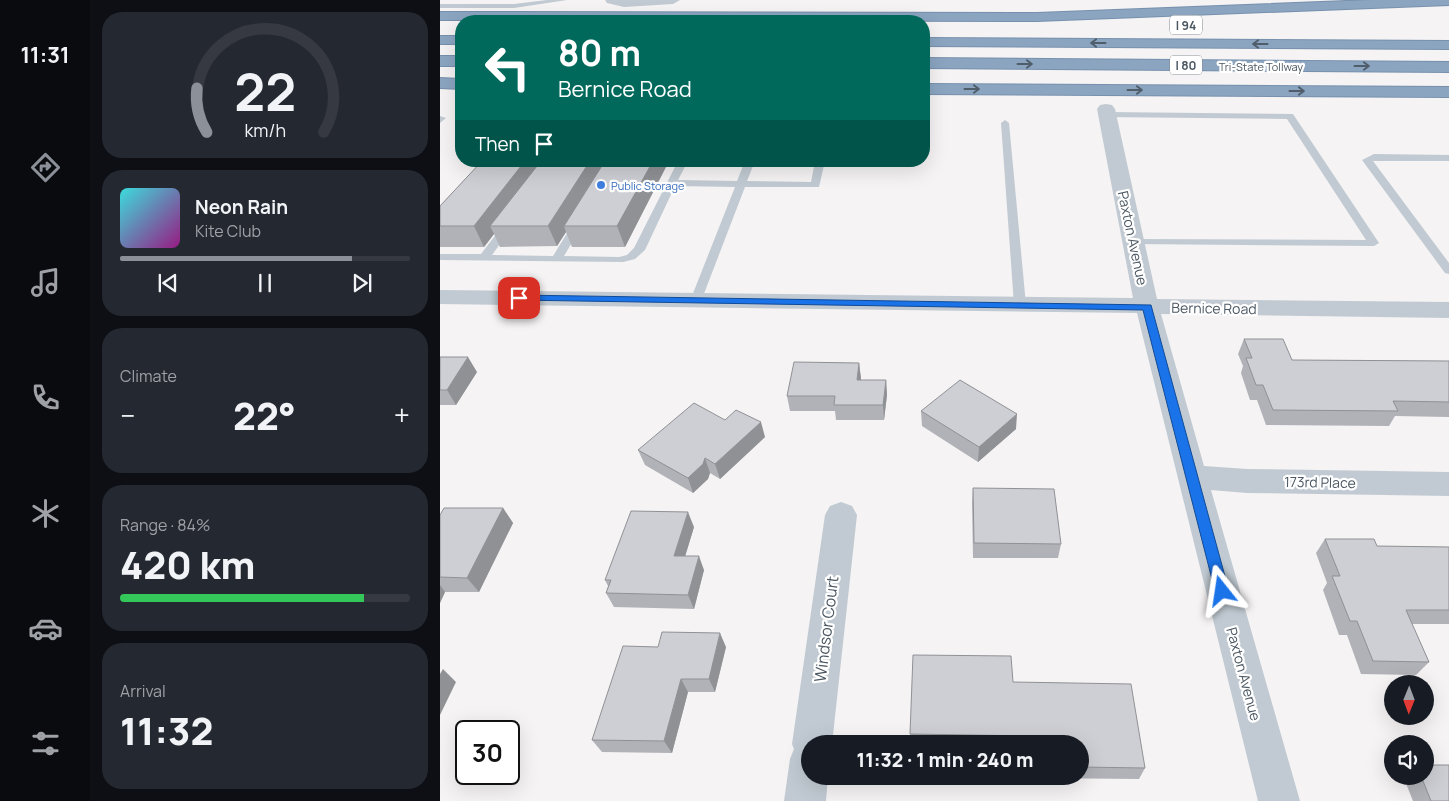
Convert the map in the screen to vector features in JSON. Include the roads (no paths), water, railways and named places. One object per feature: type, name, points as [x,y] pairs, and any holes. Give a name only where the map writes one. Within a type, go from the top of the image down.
[{"type":"highway","points":[[909,15],[1142,7],[1247,0]]},
{"type":"highway","points":[[930,17],[1037,17],[1449,1]]},
{"type":"highway","points":[[1390,18],[1449,15]]},
{"type":"highway","points":[[440,16],[455,16]]},
{"type":"highway","name":"I 94","points":[[930,30],[1193,25]]},
{"type":"highway","points":[[440,29],[455,29]]},
{"type":"highway","points":[[440,40],[455,40]]},
{"type":"highway","name":"Tri-State Tollway","points":[[930,42],[1449,45]]},
{"type":"highway","points":[[440,61],[455,61]]},
{"type":"highway","name":"Tri-State Tollway","points":[[930,64],[1449,67]]},
{"type":"highway","points":[[440,85],[455,85]]},
{"type":"highway","points":[[930,89],[1449,92]]},
{"type":"street","points":[[612,0],[624,3],[673,0]]},
{"type":"street","name":"Paxton Avenue","points":[[1107,112],[1147,307],[1279,801]]},
{"type":"street","name":"Bernice Road","points":[[440,297],[1020,306],[1449,310]]},
{"type":"street","name":"173rd Place","points":[[1191,477],[1247,481],[1449,484]]},
{"type":"street","name":"Windsor Court","points":[[813,735],[841,515]]},
{"type":"street","points":[[805,801],[807,785]]},
{"type":"lane","points":[[440,6],[514,6],[564,0]]},
{"type":"lane","points":[[1107,112],[1290,116],[1374,243],[1134,242]]},
{"type":"lane","points":[[1005,123],[1020,306]]},
{"type":"lane","points":[[1449,158],[1374,157],[1367,160],[1449,271]]},
{"type":"lane","points":[[440,257],[619,260],[631,257],[639,250],[680,167]]},
{"type":"lane","points":[[696,301],[748,167]]},
{"type":"lane","points":[[672,184],[815,184],[819,167]]},
{"type":"lane","points":[[484,258],[518,213]]},
{"type":"lane","points":[[556,259],[582,218]]},
{"type":"place","name":"Public Storage","points":[[601,185]]}]
